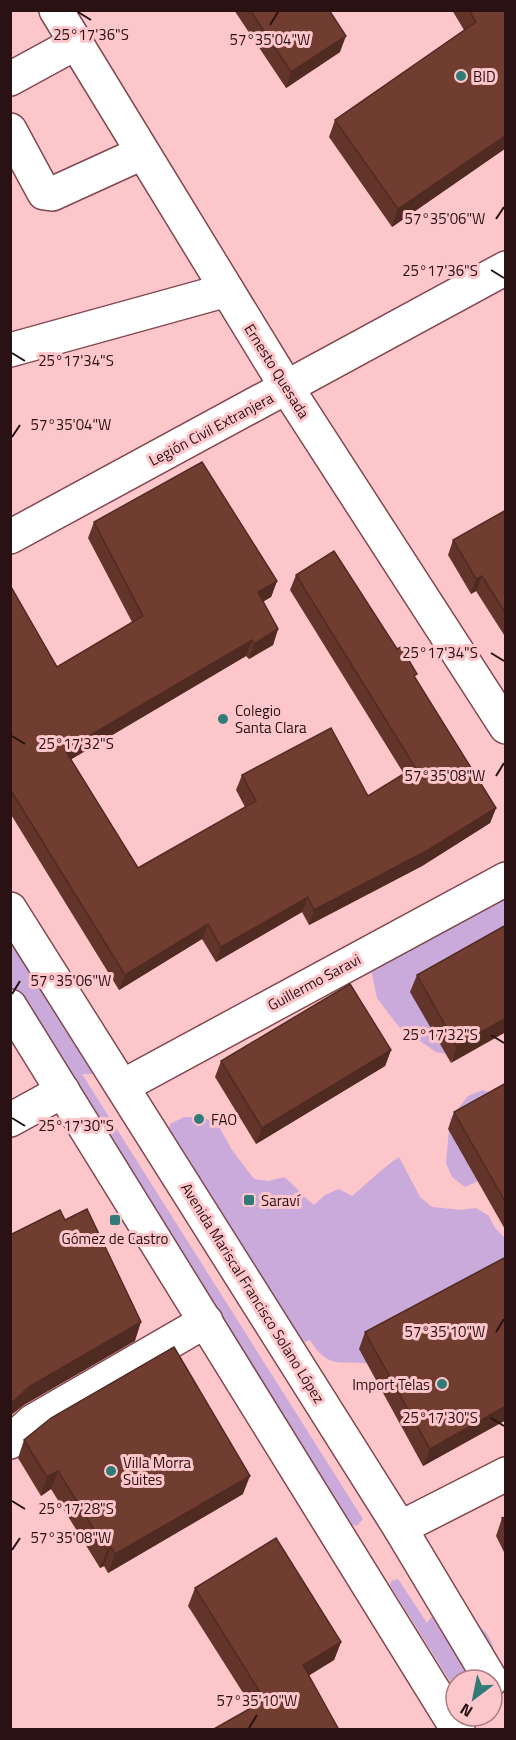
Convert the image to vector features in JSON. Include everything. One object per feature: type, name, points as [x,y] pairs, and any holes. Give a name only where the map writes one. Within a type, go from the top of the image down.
[{"type":"main road","name":"Ernesto Quesada","points":[[56,10],[287,388],[506,727]]},
{"type":"main road","points":[[10,79],[76,43]]},
{"type":"main road","points":[[10,130],[44,193],[52,194],[142,153]]},
{"type":"main road","name":"Legión Civil Extranjera","points":[[10,537],[506,268]]},
{"type":"main road","points":[[10,350],[227,290]]},
{"type":"main road","name":"Guillermo Saravi","points":[[123,1086],[506,879]]},
{"type":"main road","name":"Avenida Mariscal Francisco Solano López","points":[[10,909],[400,1528],[483,1668]]},
{"type":"main road","points":[[10,1006],[458,1730]]},
{"type":"main road","points":[[10,1120],[63,1091]]},
{"type":"main road","points":[[10,1442],[33,1421],[206,1321]]},
{"type":"main road","points":[[400,1528],[506,1474]]},
{"type":"shaded area","points":[[10,892],[95,1074],[82,1074],[363,1519],[357,1526],[352,1525],[65,1068],[11,998]]},
{"type":"shaded area","points":[[505,892],[505,954],[451,1055],[436,1052],[399,1027],[377,998],[371,969]]},
{"type":"shaded area","points":[[483,1090],[505,1098],[478,1181],[465,1187],[452,1177],[446,1163],[450,1119],[468,1096]]},
{"type":"shaded area","points":[[184,1117],[205,1118],[218,1125],[232,1150],[254,1179],[269,1181],[284,1177],[314,1205],[325,1195],[339,1189],[352,1196],[399,1157],[420,1197],[432,1207],[461,1210],[476,1208],[489,1216],[495,1228],[505,1238],[505,1323],[376,1365],[331,1361],[317,1350],[310,1340],[299,1344],[257,1268],[222,1231],[166,1139],[170,1124]]},
{"type":"shaded area","points":[[398,1579],[427,1623],[437,1609],[475,1624],[484,1631],[494,1650],[493,1668],[444,1668],[444,1672],[390,1585],[391,1581]]},
{"type":"building","points":[[250,10],[329,10],[346,36],[291,72]]},
{"type":"building","name":"BID","points":[[469,10],[506,10],[506,135],[398,209],[335,120],[476,22]]},
{"type":"building","points":[[202,462],[277,581],[258,592],[278,629],[254,644],[252,640],[65,750],[138,868],[256,801],[242,775],[331,728],[368,796],[415,767],[296,575],[334,551],[397,649],[401,647],[417,674],[414,676],[496,808],[428,850],[314,910],[308,897],[221,947],[208,924],[125,975],[10,789],[10,585],[57,667],[143,616],[94,522]]},
{"type":"building","points":[[506,510],[506,614],[482,576],[476,579],[453,540]]},
{"type":"building","points":[[506,925],[506,1018],[457,1046],[417,975]]},
{"type":"building","points":[[350,984],[391,1050],[262,1128],[221,1061]]},
{"type":"building","points":[[506,1083],[506,1203],[454,1112]]},
{"type":"building","points":[[87,1209],[141,1322],[30,1386],[10,1404],[10,1235],[60,1210],[65,1220]]},
{"type":"building","name":"Import Telas","points":[[506,1257],[506,1406],[430,1449],[365,1332]]},
{"type":"building","name":"Villa Morra Suites","points":[[174,1347],[250,1476],[115,1554],[111,1547],[107,1550],[58,1471],[47,1477],[24,1440],[51,1418]]},
{"type":"building","points":[[276,1538],[341,1642],[303,1665],[339,1730],[212,1730],[265,1700],[195,1588]]},
{"type":"place","name":"BID","points":[[461,76]]},
{"type":"place","name":"Colegio Santa Clara","points":[[223,719]]},
{"type":"place","name":"FAO","points":[[199,1119]]},
{"type":"place","name":"Saraví","points":[[249,1200]]},
{"type":"place","name":"Gómez de Castro","points":[[115,1220]]},
{"type":"place","name":"Import Telas","points":[[442,1384]]},
{"type":"place","name":"Villa Morra Suites","points":[[111,1471]]}]
